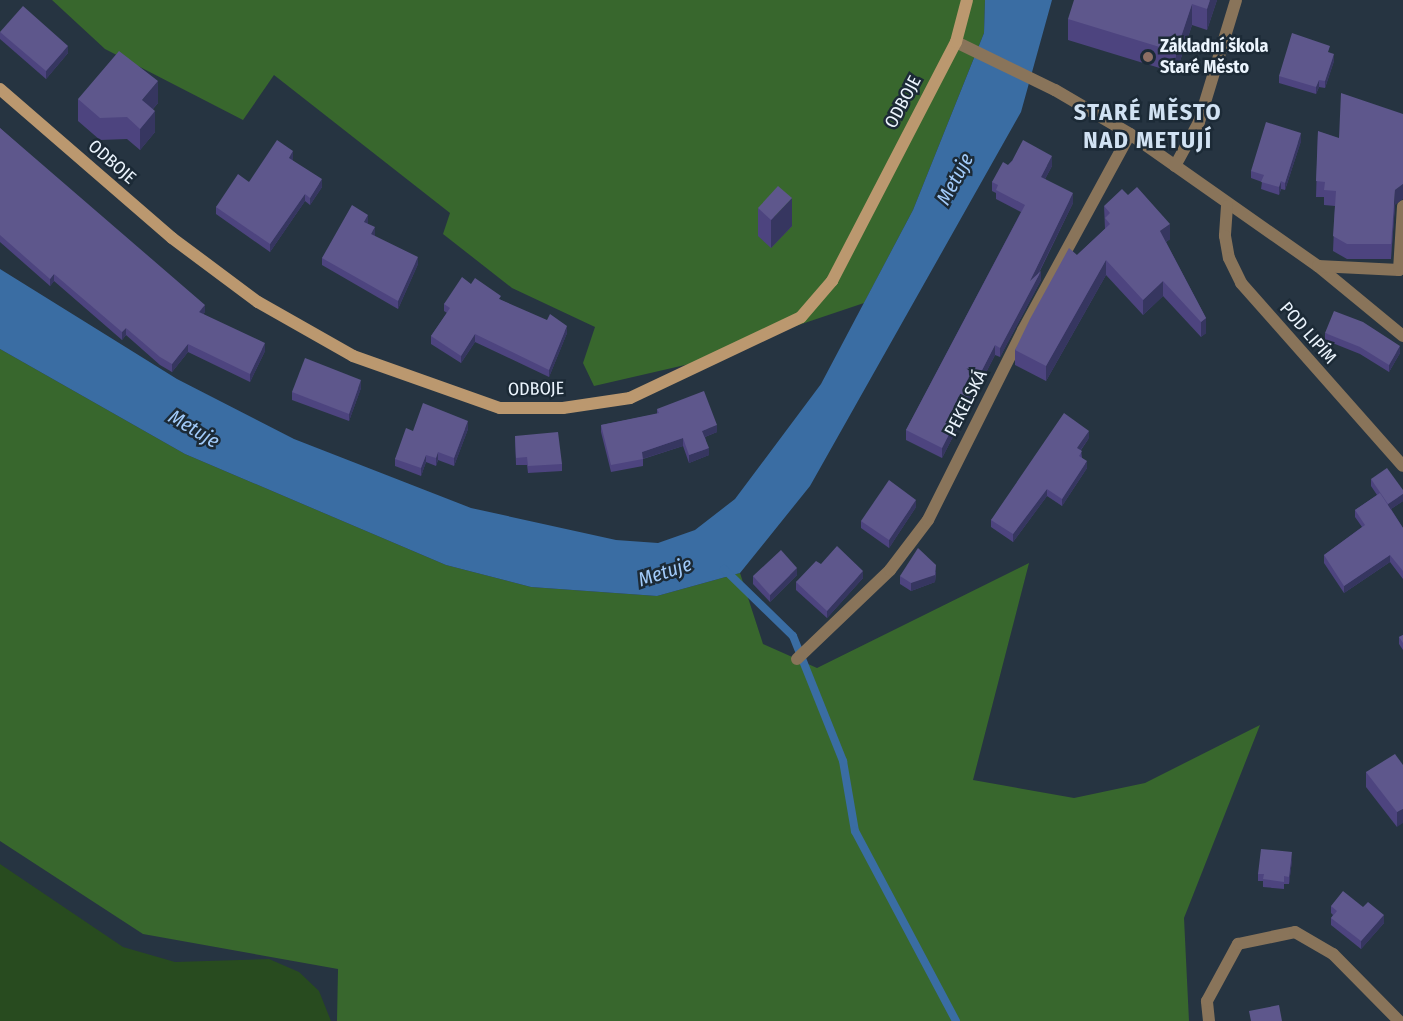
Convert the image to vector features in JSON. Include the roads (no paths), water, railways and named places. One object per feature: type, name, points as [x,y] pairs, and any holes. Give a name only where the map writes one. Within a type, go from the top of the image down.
[{"type":"street","name":"ODBOJE","points":[[0,89],[172,238],[258,302],[324,340],[353,356],[500,408],[563,408],[630,398],[801,317],[832,281],[956,42],[967,0]]},
{"type":"street","points":[[1175,166],[1199,122],[1236,0]]},
{"type":"street","points":[[956,42],[1054,90],[1130,134],[1227,206],[1318,266],[1403,336]]},
{"type":"street","name":"PEKELSKÁ","points":[[797,658],[890,570],[928,520],[1023,330],[1130,134]]},
{"type":"street","name":"POD LIPÍM","points":[[1227,206],[1227,247],[1241,283],[1403,466]]},
{"type":"street","points":[[1318,266],[1401,271],[1403,206]]},
{"type":"street","points":[[1209,1021],[1207,1000],[1238,944],[1295,932],[1333,954],[1399,1021]]},
{"type":"water","name":"Metuje","points":[[985,0],[1052,0],[1021,112],[810,486],[740,573],[657,596],[531,587],[446,565],[185,454],[0,349],[0,269],[177,379],[294,439],[471,508],[616,540],[658,543],[695,530],[735,499],[821,384],[913,210],[984,33]]},
{"type":"waterway","points":[[724,569],[793,636],[843,761],[855,831],[956,1021]]},
{"type":"place","name":"Základní škola Staré Město","points":[[1148,57]]},
{"type":"district","name":"STARÉ MĚSTO NAD METUJÍ","points":[[1148,127]]}]
